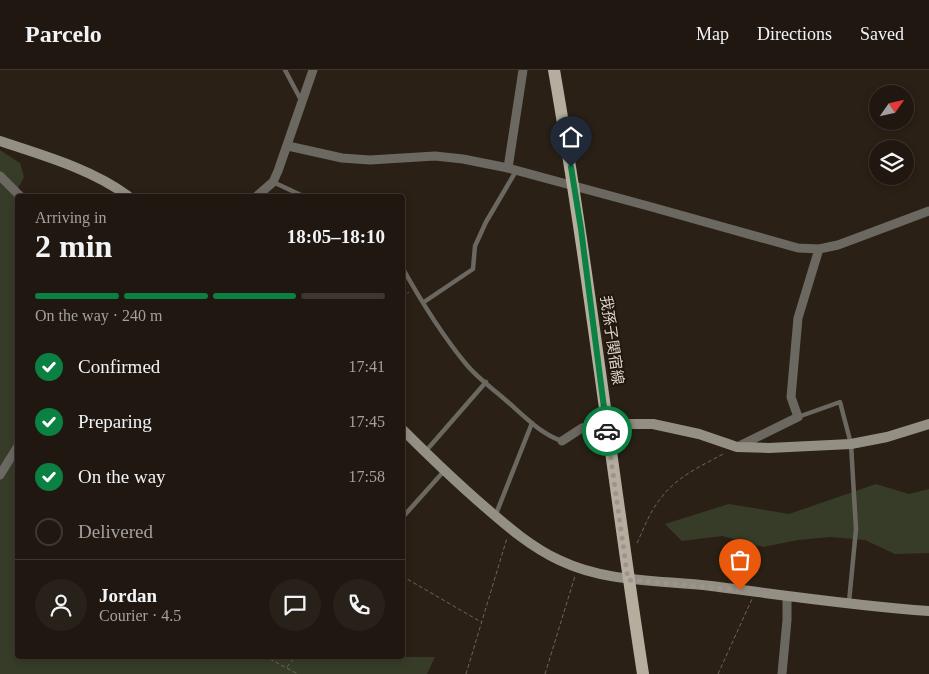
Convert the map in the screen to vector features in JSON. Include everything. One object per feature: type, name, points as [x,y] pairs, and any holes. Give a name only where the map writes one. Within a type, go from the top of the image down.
[{"type":"main road","name":"我孫子関宿線","points":[[554,70],[574,186],[628,580],[643,674]]},
{"type":"street","points":[[258,194],[272,182],[288,146],[313,70]]},
{"type":"street","points":[[512,170],[523,70]]},
{"type":"street","points":[[0,141],[45,156],[102,179],[125,194]]},
{"type":"street","points":[[288,146],[342,158],[370,160],[435,156],[463,159],[574,186],[798,248],[819,249],[838,245],[929,211]]},
{"type":"street","points":[[0,176],[18,194]]},
{"type":"street","points":[[737,447],[798,417],[791,396],[798,318],[819,249]]},
{"type":"street","points":[[562,441],[582,428],[606,424],[653,424],[699,434],[737,447],[769,448],[851,444],[887,437],[929,424]]},
{"type":"street","points":[[405,432],[444,471],[510,529],[542,551],[578,568],[628,580],[708,586],[929,611]]},
{"type":"street","points":[[0,475],[15,451]]},
{"type":"street","points":[[782,674],[788,620],[787,596]]},
{"type":"lane","points":[[285,70],[302,102]]},
{"type":"lane","points":[[424,302],[473,269],[475,246],[512,170]]},
{"type":"lane","points":[[272,182],[299,194]]},
{"type":"lane","points":[[405,272],[447,339],[467,366],[532,423],[553,438],[562,441]]},
{"type":"lane","points":[[425,452],[486,382]]},
{"type":"lane","points":[[798,417],[840,402],[851,444],[856,529],[849,602]]},
{"type":"lane","points":[[495,516],[532,423]]},
{"type":"lane","points":[[405,515],[444,471]]},
{"type":"path","points":[[405,294],[414,289]]},
{"type":"path","points":[[637,543],[652,512],[668,489],[691,472],[737,447]]},
{"type":"path","points":[[466,674],[510,529]]},
{"type":"path","points":[[545,674],[578,568]]},
{"type":"path","points":[[405,578],[482,622]]},
{"type":"path","points":[[718,674],[755,592]]},
{"type":"path","points":[[270,659],[298,674]]},
{"type":"path","points":[[287,668],[294,659]]},
{"type":"green space","points":[[0,150],[20,163],[24,177],[14,195],[15,659],[405,659],[405,657],[435,657],[427,674],[0,674]]},
{"type":"green space","points":[[876,484],[909,494],[929,489],[929,553],[895,554],[865,540],[831,537],[798,540],[763,547],[722,536],[682,541],[665,524],[729,504],[789,514]]},
{"type":"way so far","points":[[607,431],[628,580],[740,590]]},
{"type":"route","points":[[571,167],[581,229],[607,431]]}]
